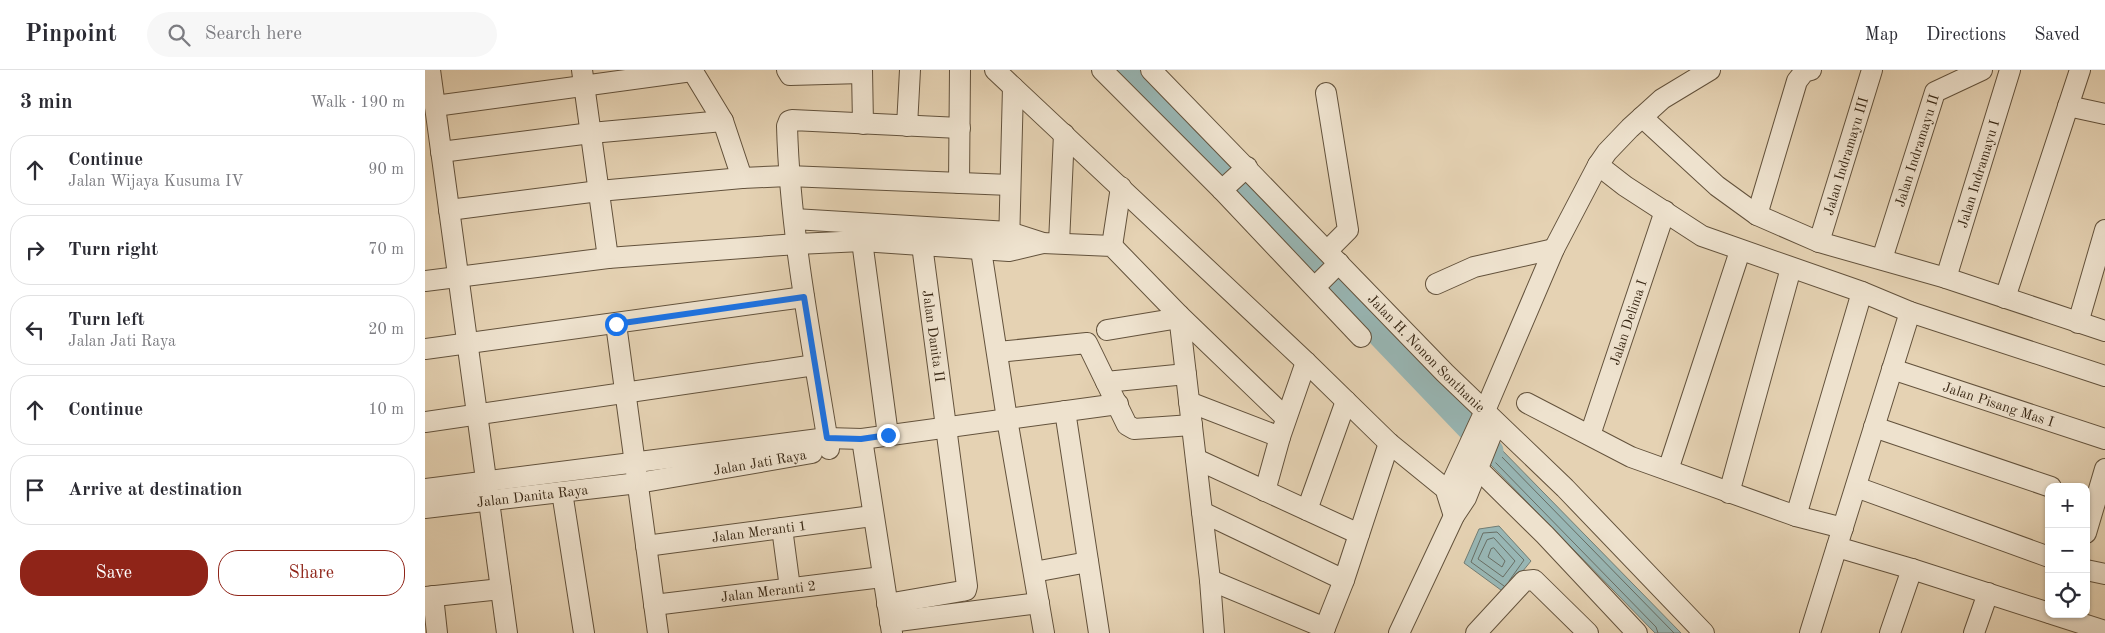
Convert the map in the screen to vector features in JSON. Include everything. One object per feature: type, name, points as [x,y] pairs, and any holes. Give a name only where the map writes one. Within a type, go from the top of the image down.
[{"type":"street","points":[[435,106],[583,77],[692,70],[723,121],[742,178]]},
{"type":"street","points":[[787,70],[789,75],[862,71],[863,124]]},
{"type":"street","points":[[907,126],[910,70]]},
{"type":"street","points":[[959,184],[960,70]]},
{"type":"street","points":[[995,70],[1306,362],[1389,443],[1455,492]]},
{"type":"street","points":[[1102,70],[1222,189],[1316,286],[1361,337]]},
{"type":"street","name":"Jalan H. Nonon Sonthanie","points":[[1151,70],[1244,170],[1489,422],[1565,488],[1704,633]]},
{"type":"street","points":[[1399,633],[1454,516],[1447,494],[1455,492],[1477,470],[1507,356],[1554,249],[1603,158],[1662,99],[1710,70]]},
{"type":"street","points":[[1757,215],[1797,81],[1804,72],[1811,70]]},
{"type":"street","name":"Jalan Indramayu III","points":[[1819,242],[1873,70]]},
{"type":"street","name":"Jalan Indramayu II","points":[[1882,259],[1935,92],[1982,70]]},
{"type":"street","name":"Jalan Indramayu I","points":[[1946,278],[2010,70]]},
{"type":"street","points":[[2005,298],[2080,70]]},
{"type":"street","points":[[428,74],[435,106],[507,633]]},
{"type":"street","points":[[583,77],[608,258]]},
{"type":"street","points":[[1009,242],[1013,87]]},
{"type":"street","points":[[1316,286],[1333,262],[1348,230],[1325,93]]},
{"type":"street","points":[[2068,106],[2105,114]]},
{"type":"street","points":[[441,152],[591,133],[723,121]]},
{"type":"street","points":[[828,444],[797,244],[789,176],[787,126],[789,121],[960,128]]},
{"type":"street","points":[[1636,123],[1757,215],[1819,242],[1946,278],[2105,331]]},
{"type":"street","points":[[1051,243],[1064,134]]},
{"type":"street","points":[[1603,158],[1625,186],[1702,236],[1861,292],[1910,312],[2105,376]]},
{"type":"street","points":[[1222,189],[1244,170]]},
{"type":"street","points":[[449,210],[599,192],[742,178],[789,176],[1010,185]]},
{"type":"street","points":[[1112,246],[1121,187]]},
{"type":"street","name":"Jalan Delima I","points":[[1589,435],[1665,211]]},
{"type":"street","points":[[794,219],[1009,242],[1112,246],[1283,428]]},
{"type":"street","points":[[2078,323],[2105,230]]},
{"type":"street","points":[[425,281],[608,258],[797,244],[862,241],[981,250],[1009,242]]},
{"type":"street","points":[[862,241],[888,435]]},
{"type":"street","name":"Jalan Danita II","points":[[890,620],[966,590],[967,586],[922,245]]},
{"type":"street","points":[[1436,284],[1474,267],[1554,249]]},
{"type":"street","points":[[981,250],[1007,419],[1044,633]]},
{"type":"street","points":[[1667,470],[1740,250]]},
{"type":"street","points":[[1729,493],[1791,268]]},
{"type":"street","points":[[1796,516],[1861,292]]},
{"type":"street","points":[[425,349],[804,297]]},
{"type":"street","points":[[1810,633],[1910,312]]},
{"type":"street","points":[[1107,330],[1179,316]]},
{"type":"street","points":[[1179,316],[1210,580],[1214,633]]},
{"type":"street","points":[[616,324],[658,633]]},
{"type":"street","points":[[998,352],[1087,343],[1127,425],[1134,429],[1191,424]]},
{"type":"street","points":[[1507,356],[1508,369],[1500,391],[1502,406],[1507,418],[1544,455],[1565,488]]},
{"type":"street","points":[[1265,491],[1283,428],[1306,362]]},
{"type":"street","points":[[425,422],[815,365]]},
{"type":"street","name":"Jalan Pisang Mas I","points":[[1892,370],[2105,439]]},
{"type":"street","points":[[1106,382],[1186,374]]},
{"type":"street","points":[[1307,510],[1346,401]]},
{"type":"street","points":[[1189,402],[1283,428]]},
{"type":"street","points":[[1527,402],[1631,457],[1796,516],[1840,538],[1912,569],[1988,593],[2045,614]]},
{"type":"street","name":"Jalan Jati Raya","points":[[636,473],[888,435],[1118,404]]},
{"type":"street","points":[[1065,412],[1099,633]]},
{"type":"street","points":[[1455,492],[1489,422]]},
{"type":"street","points":[[1874,427],[2045,485]]},
{"type":"street","points":[[861,439],[890,620],[1039,603]]},
{"type":"street","points":[[1210,580],[1324,630],[1345,580],[1389,443]]},
{"type":"street","points":[[1195,459],[1359,534]]},
{"type":"street","points":[[2087,528],[2091,500],[2105,469]]},
{"type":"street","points":[[1477,470],[1545,535],[1637,633]]},
{"type":"street","name":"Jalan Danita Raya","points":[[425,508],[488,491],[636,473]]},
{"type":"street","name":"Jalan Danita Raya","points":[[425,489],[562,492],[636,473]]},
{"type":"street","points":[[1856,487],[2045,556]]},
{"type":"street","points":[[562,492],[584,633]]},
{"type":"street","points":[[1202,512],[1345,580]]},
{"type":"street","name":"Jalan Meranti 1","points":[[646,546],[872,516]]},
{"type":"street","points":[[782,528],[790,588]]},
{"type":"street","points":[[1033,572],[1088,562]]},
{"type":"street","points":[[1890,633],[1912,569]]},
{"type":"street","points":[[2090,571],[2105,574]]},
{"type":"street","name":"Jalan Meranti 2","points":[[654,605],[883,577]]},
{"type":"street","points":[[1476,633],[1528,580],[1534,580],[1580,630]]},
{"type":"street","points":[[437,633],[429,597],[501,589]]},
{"type":"street","points":[[1974,633],[1988,593]]},
{"type":"street","points":[[2055,618],[2105,632]]},
{"type":"water","points":[[1496,444],[1681,633],[1655,633],[1488,462]]},
{"type":"water","points":[[1499,526],[1531,561],[1505,593],[1464,563],[1479,529]]},
{"type":"waterway","points":[[1126,70],[1491,451]]},
{"type":"route","points":[[616,324],[804,297],[827,438],[861,439],[888,435]]}]
